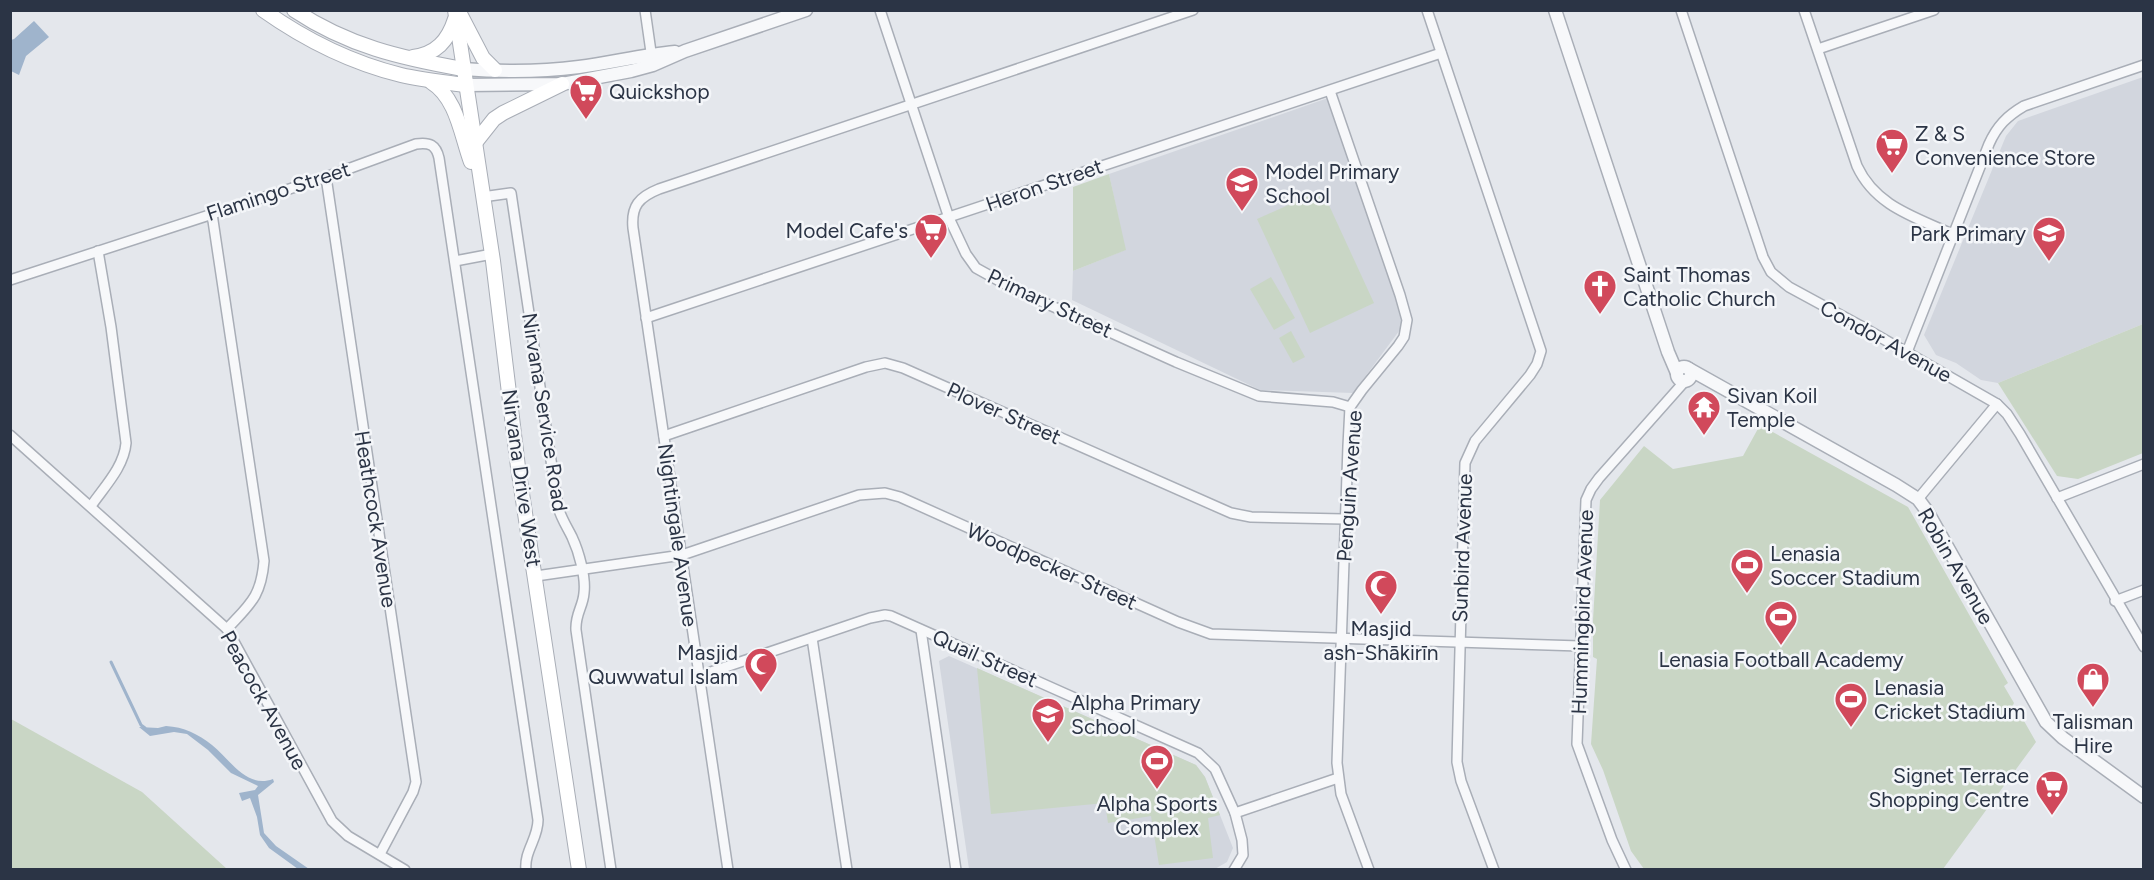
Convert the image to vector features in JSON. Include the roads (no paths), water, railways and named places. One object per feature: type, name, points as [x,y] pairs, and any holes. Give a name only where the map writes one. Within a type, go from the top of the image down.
[{"type":"main road","points":[[263,10],[285,25],[339,53],[380,68],[466,86]]},
{"type":"main road","points":[[294,10],[320,27],[345,38],[405,58],[463,69]]},
{"type":"main road","points":[[405,58],[424,56],[439,47],[448,38],[456,12]]},
{"type":"main road","points":[[456,12],[483,58],[495,70]]},
{"type":"main road","name":"Nirvana Drive West","points":[[456,12],[492,254],[518,467],[579,870]]},
{"type":"main road","points":[[426,79],[440,87],[448,97],[481,190]]},
{"type":"main road","points":[[475,143],[503,113],[562,84]]},
{"type":"street","points":[[645,10],[652,60]]},
{"type":"street","points":[[466,86],[562,84],[685,51],[806,10]]},
{"type":"street","name":"Primary Street","points":[[880,10],[949,218],[971,262],[982,272],[1014,289],[1176,362],[1259,396],[1333,402],[1350,408]]},
{"type":"street","points":[[912,104],[1193,10]]},
{"type":"street","name":"Sunbird Avenue","points":[[1427,10],[1541,351],[1530,375],[1475,441],[1465,463],[1458,771],[1494,870]]},
{"type":"street","points":[[1555,10],[1659,324],[1684,374]]},
{"type":"street","name":"Condor Avenue","points":[[1681,10],[1763,257],[1771,272],[1788,287],[1997,404],[2016,427],[2115,601],[2144,647]]},
{"type":"street","points":[[1804,10],[1857,166],[1867,185],[1880,198],[1893,206],[1954,235]]},
{"type":"street","points":[[1818,49],[1935,10]]},
{"type":"street","name":"Heron Street","points":[[646,318],[1442,53]]},
{"type":"street","points":[[463,69],[523,71],[652,60]]},
{"type":"street","points":[[1906,352],[1989,144],[2004,120],[2024,106],[2144,65]]},
{"type":"street","name":"Penguin Avenue","points":[[1330,91],[1407,320],[1404,337],[1350,408],[1344,519],[1338,778],[1341,794],[1369,870]]},
{"type":"street","name":"Nightingale Avenue","points":[[728,870],[633,228],[633,212],[644,195],[659,189],[912,104]]},
{"type":"street","name":"Flamingo Street","points":[[10,280],[326,177],[416,144],[430,143],[438,152],[455,261]]},
{"type":"street","name":"Heathcock Avenue","points":[[326,177],[416,782],[380,854]]},
{"type":"street","name":"Nirvana Service Road","points":[[481,190],[511,193],[558,507],[563,522],[574,540],[581,569],[584,592],[576,615],[576,630],[611,870]]},
{"type":"street","points":[[212,213],[264,561],[262,578],[255,598],[227,629]]},
{"type":"street","points":[[91,506],[120,465],[125,455],[126,443],[99,251]]},
{"type":"street","points":[[492,254],[455,261],[538,820],[537,832],[525,857],[526,870]]},
{"type":"street","name":"Plover Street","points":[[664,436],[866,366],[885,363],[913,372],[1231,513],[1251,517],[1344,519]]},
{"type":"street","name":"Robin Avenue","points":[[1684,374],[1721,387],[1918,499],[1927,511],[2046,722],[2076,749],[2144,797]]},
{"type":"street","name":"Hummingbird Avenue","points":[[1626,870],[1618,856],[1578,751],[1583,535],[1587,496],[1599,478],[1669,399],[1684,374]]},
{"type":"street","points":[[1918,499],[1997,404]]},
{"type":"street","name":"Peacock Avenue","points":[[10,435],[227,629],[328,816],[339,829],[405,870]]},
{"type":"street","points":[[2057,498],[2144,464]]},
{"type":"street","name":"Woodpecker Street","points":[[536,576],[682,555],[859,495],[885,493],[900,497],[1201,632],[1222,635],[1580,646]]},
{"type":"street","points":[[2115,601],[2144,590]]},
{"type":"street","name":"Quail Street","points":[[699,676],[870,618],[885,615],[1198,753],[1215,770],[1235,813],[1242,840],[1243,855],[1234,870]]},
{"type":"street","points":[[921,630],[956,870]]},
{"type":"street","points":[[812,638],[847,870]]},
{"type":"street","points":[[1235,813],[1338,778]]},
{"type":"water","points":[[34,21],[49,37],[26,56],[19,75],[11,71],[11,40]]},
{"type":"water","points":[[166,726],[191,732],[201,738],[212,745],[239,771],[255,780],[273,779],[274,782],[258,795],[264,833],[276,846],[309,869],[298,869],[269,848],[260,835],[257,817],[250,798],[242,801],[239,793],[255,790],[258,786],[231,773],[208,750],[187,734],[174,732],[150,736],[139,727]]},
{"type":"waterway","points":[[111,662],[141,725],[145,728]]},
{"type":"place","name":"Quickshop","points":[[586,120]]},
{"type":"place","name":"Z & S Convenience Store","points":[[1892,174]]},
{"type":"place","name":"Model Primary School","points":[[1242,212]]},
{"type":"place","name":"Model Cafe's","points":[[931,259]]},
{"type":"place","name":"Park Primary","points":[[2049,262]]},
{"type":"place","name":"Saint Thomas Catholic Church","points":[[1600,315]]},
{"type":"place","name":"Sivan Koil Temple","points":[[1704,436]]},
{"type":"place","name":"Lenasia Soccer Stadium","points":[[1747,594]]},
{"type":"place","name":"Masjid ash-Shākirīn","points":[[1381,615]]},
{"type":"place","name":"Lenasia Football Academy","points":[[1781,646]]},
{"type":"place","name":"Masjid Quwwatul Islam","points":[[761,693]]},
{"type":"place","name":"Talisman Hire","points":[[2093,708]]},
{"type":"place","name":"Lenasia Cricket Stadium","points":[[1851,728]]},
{"type":"place","name":"Alpha Primary School","points":[[1048,743]]},
{"type":"place","name":"Alpha Sports Complex","points":[[1157,790]]},
{"type":"place","name":"Signet Terrace Shopping Centre","points":[[2052,816]]}]
